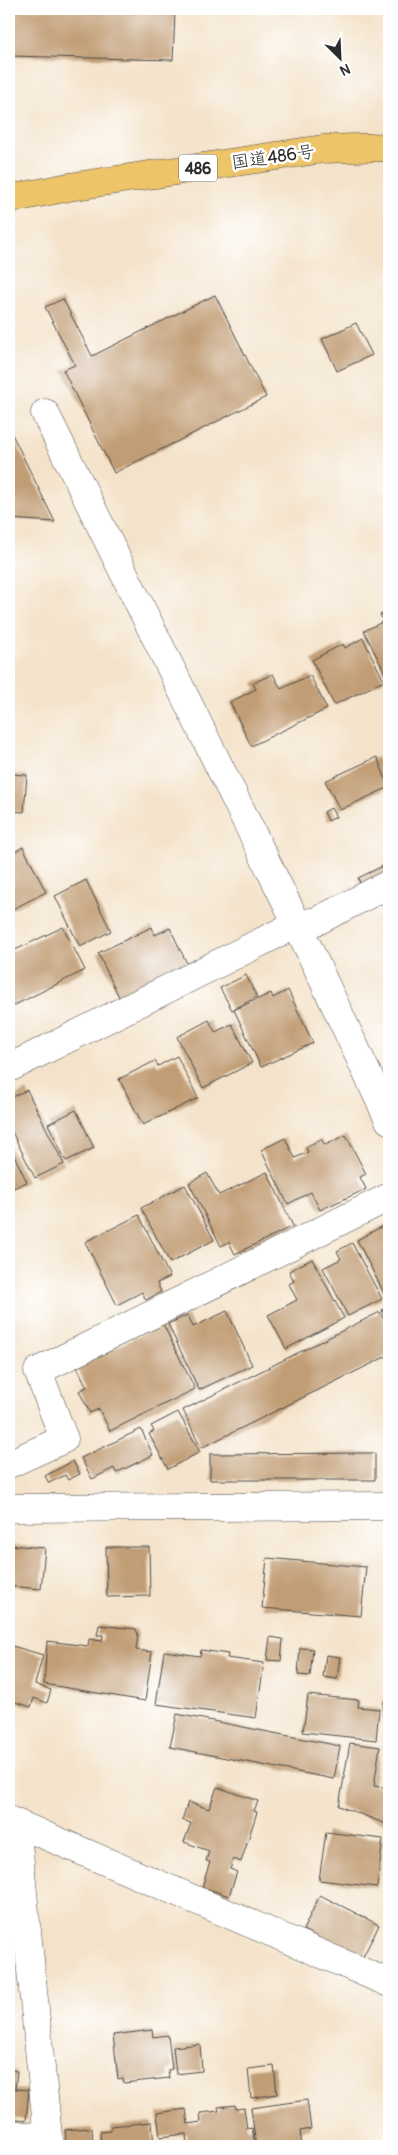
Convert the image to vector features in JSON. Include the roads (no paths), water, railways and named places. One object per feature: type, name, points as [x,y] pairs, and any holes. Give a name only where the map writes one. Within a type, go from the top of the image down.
[{"type":"highway","name":"国道486号","points":[[9,199],[68,187],[323,149],[389,147]]},
{"type":"street","points":[[45,413],[297,924],[389,1120]]},
{"type":"street","points":[[9,1068],[297,924],[317,921],[389,884]]},
{"type":"street","points":[[9,1464],[64,1438],[38,1372],[389,1197]]},
{"type":"street","points":[[9,1508],[389,1506]]},
{"type":"street","points":[[9,2134],[49,2143],[12,1822],[389,1983]]}]
